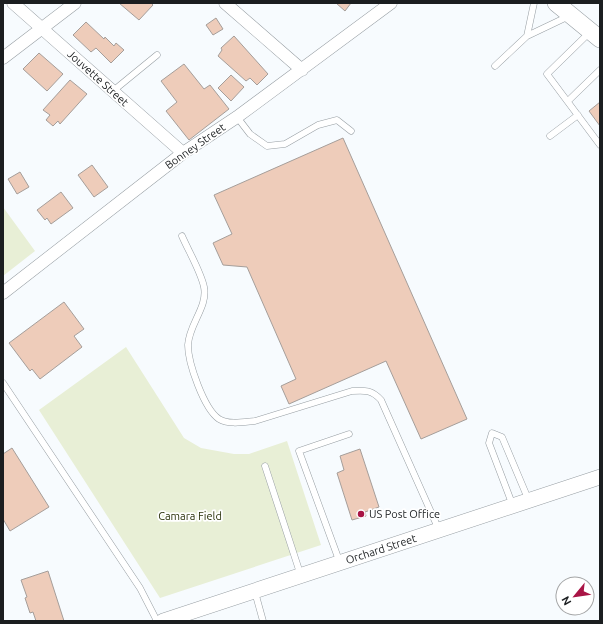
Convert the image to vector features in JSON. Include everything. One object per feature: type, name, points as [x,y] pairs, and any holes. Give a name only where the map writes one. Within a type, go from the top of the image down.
[{"type":"main road","points":[[556,3],[595,35]]},
{"type":"street","name":"Jouvette Street","points":[[14,3],[183,153]]},
{"type":"street","points":[[3,58],[74,3]]},
{"type":"street","points":[[225,3],[302,70]]},
{"type":"street","name":"Bonney Street","points":[[3,293],[183,153],[237,117],[302,70],[389,4]]},
{"type":"street","name":"Orchard Street","points":[[163,621],[600,477]]},
{"type":"lane","points":[[527,36],[534,3]]},
{"type":"lane","points":[[495,66],[527,36],[570,15]]},
{"type":"lane","points":[[595,35],[548,74],[600,145]]},
{"type":"lane","points":[[113,91],[157,55]]},
{"type":"lane","points":[[568,101],[600,70]]},
{"type":"lane","points":[[550,136],[578,115]]},
{"type":"lane","points":[[237,117],[250,134],[267,146],[285,144],[318,125],[337,120],[351,131]]},
{"type":"lane","points":[[182,236],[204,287],[202,306],[191,330],[188,345],[190,365],[209,410],[227,422],[255,421],[352,390],[373,392],[380,400],[439,530]]},
{"type":"lane","points":[[3,383],[140,588],[157,621]]},
{"type":"lane","points":[[513,506],[489,443],[492,433],[502,437],[528,501]]},
{"type":"lane","points":[[340,563],[299,450],[349,434]]},
{"type":"lane","points":[[265,466],[301,576]]},
{"type":"lane","points":[[254,591],[263,621]]},
{"type":"green space","points":[[3,207],[35,251],[3,276]]},
{"type":"green space","name":"Camara Field","points":[[126,347],[184,438],[201,448],[234,454],[249,454],[287,441],[321,545],[160,598],[39,410]]},
{"type":"building","points":[[119,3],[151,3],[153,5],[139,20]]},
{"type":"building","points":[[336,3],[351,3],[345,11]]},
{"type":"building","points":[[216,18],[223,29],[213,35],[206,25]]},
{"type":"building","points":[[86,22],[104,39],[105,37],[114,46],[116,43],[124,50],[111,63],[96,48],[91,52],[73,35]]},
{"type":"building","points":[[234,36],[268,74],[257,85],[250,78],[246,81],[218,56],[222,50],[221,48]]},
{"type":"building","points":[[39,53],[63,74],[47,91],[23,69]]},
{"type":"building","points":[[184,64],[204,89],[210,85],[229,109],[189,140],[166,111],[177,102],[161,81]]},
{"type":"building","points":[[231,75],[244,87],[231,101],[218,88]]},
{"type":"building","points":[[70,80],[87,94],[60,124],[58,121],[53,126],[46,120],[50,115],[43,110]]},
{"type":"building","points":[[600,102],[600,126],[589,111]]},
{"type":"building","points":[[343,138],[467,419],[421,439],[386,361],[289,404],[281,386],[296,379],[247,267],[223,265],[213,243],[232,234],[214,195]]},
{"type":"building","points":[[92,165],[108,187],[94,197],[78,175]]},
{"type":"building","points":[[20,172],[29,187],[17,194],[8,179]]},
{"type":"building","points":[[61,192],[73,208],[51,224],[47,218],[45,220],[37,210]]},
{"type":"building","points":[[64,302],[84,329],[74,336],[82,347],[40,379],[32,369],[30,371],[9,343]]},
{"type":"building","points":[[12,448],[49,507],[10,531],[3,519],[3,454]]},
{"type":"building","points":[[360,449],[379,507],[365,512],[366,516],[352,520],[337,473],[344,470],[340,456]]},
{"type":"building","points":[[48,571],[64,621],[36,621],[33,612],[30,613],[25,598],[27,597],[21,580]]},
{"type":"place","name":"US Post Office","points":[[361,514]]}]
